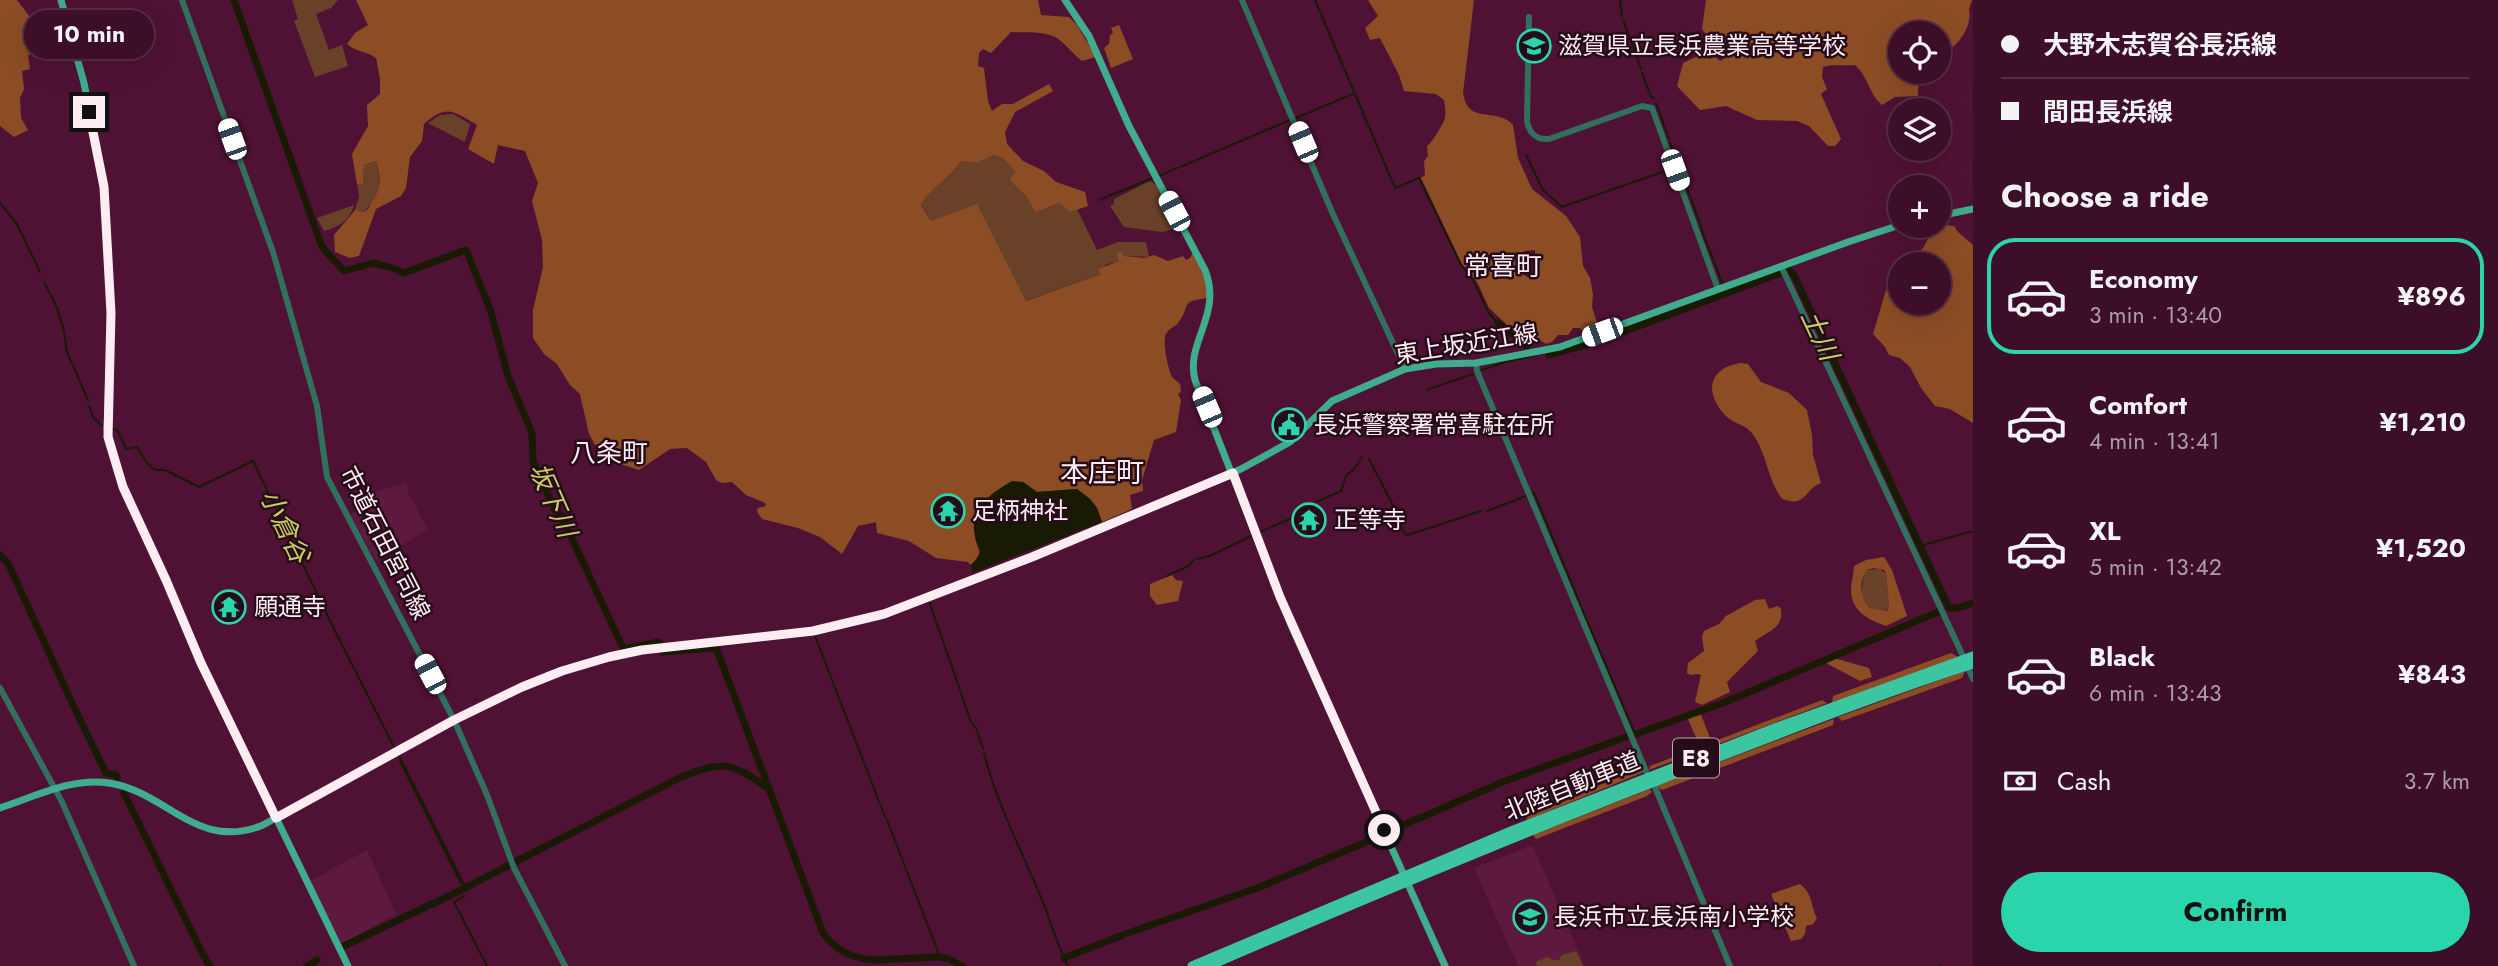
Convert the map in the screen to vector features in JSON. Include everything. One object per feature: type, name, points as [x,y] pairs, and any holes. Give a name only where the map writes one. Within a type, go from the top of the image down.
[{"type":"highway","name":"北陸自動車道","points":[[1192,966],[1687,761],[1973,656]]},
{"type":"highway","name":"北陸自動車道","points":[[1422,871],[1775,735],[1971,667]]},
{"type":"highway","name":"北陸自動車道","points":[[1209,966],[1391,884]]},
{"type":"main road","points":[[61,0],[84,83],[104,187],[111,313],[108,437],[123,487],[201,663],[348,966]]},
{"type":"main road","points":[[1065,0],[1089,36],[1129,126],[1210,283],[1211,301],[1193,372],[1299,642],[1445,966]]},
{"type":"main road","points":[[1951,214],[1973,209]]},
{"type":"main road","name":"東上坂近江線","points":[[0,808],[84,783],[118,785],[139,793],[197,826],[219,833],[246,831],[276,818],[454,720],[549,675],[609,657],[666,647],[813,631],[884,614],[1032,557],[1233,473],[1290,442],[1332,401],[1405,369],[1436,364],[1476,363],[1571,344],[1721,288],[1783,270],[1888,230]]},
{"type":"street","name":"市道石田宮司線","points":[[182,0],[273,253],[317,406],[322,459],[327,477],[454,720],[513,863],[565,966]]},
{"type":"street","points":[[1242,0],[1332,212],[1405,369]]},
{"type":"street","points":[[1530,17],[1527,121],[1532,133],[1549,139],[1642,106],[1651,108],[1721,288]]},
{"type":"street","points":[[1783,270],[1962,654]]},
{"type":"street","points":[[1476,363],[1646,771]]},
{"type":"street","points":[[1971,667],[1973,679]]},
{"type":"street","points":[[0,688],[55,790],[134,966]]},
{"type":"street","points":[[1654,785],[1730,966]]},
{"type":"shaded area","points":[[0,0],[17,0],[30,17],[46,19],[55,36],[51,48],[28,55],[30,69],[22,71],[24,89],[20,98],[21,118],[28,130],[14,137],[0,126]]},
{"type":"shaded area","points":[[292,0],[338,0],[331,8],[316,14],[329,50],[342,45],[348,66],[315,77],[294,21],[298,19]]},
{"type":"shaded area","points":[[356,0],[1038,0],[1041,15],[1069,17],[1077,25],[1096,57],[1082,61],[1061,41],[1050,35],[1011,32],[991,53],[983,49],[979,53],[978,66],[984,68],[988,101],[992,111],[1002,104],[1013,104],[1049,84],[1053,91],[1015,112],[1005,132],[1007,144],[1023,161],[1044,171],[1056,182],[1085,192],[1088,206],[1070,212],[1059,203],[1035,213],[1027,197],[1009,180],[1015,171],[1003,158],[994,155],[978,163],[961,161],[921,205],[931,221],[977,204],[1026,301],[1101,274],[1098,269],[1119,261],[1117,254],[1121,251],[1124,256],[1145,258],[1154,255],[1168,261],[1183,256],[1186,260],[1193,252],[1206,280],[1209,298],[1189,302],[1178,323],[1166,334],[1165,349],[1169,368],[1172,377],[1180,384],[1181,391],[1178,394],[1181,400],[1176,432],[1154,440],[1142,480],[1143,491],[1130,495],[1132,509],[1102,522],[1097,508],[1077,489],[1037,492],[1023,482],[1003,488],[982,505],[975,523],[979,553],[971,565],[968,562],[936,558],[909,541],[877,533],[876,522],[858,526],[842,554],[820,537],[762,519],[757,512],[758,508],[766,506],[765,503],[746,495],[732,482],[722,483],[716,480],[706,462],[687,448],[670,449],[639,470],[608,460],[599,452],[589,434],[580,394],[533,338],[533,310],[543,267],[542,240],[532,201],[538,183],[525,151],[498,145],[494,164],[468,149],[477,125],[456,113],[439,114],[424,124],[422,141],[410,157],[406,188],[401,196],[376,209],[359,256],[350,258],[335,252],[334,235],[355,210],[367,210],[380,181],[376,161],[364,165],[363,184],[357,184],[352,154],[368,126],[367,105],[380,94],[376,58],[347,44],[355,33],[368,25]]},
{"type":"shaded area","points":[[1368,0],[1474,0],[1463,93],[1466,103],[1477,113],[1499,117],[1513,125],[1518,158],[1532,189],[1566,216],[1580,237],[1583,266],[1590,278],[1592,307],[1598,326],[1587,333],[1573,328],[1568,335],[1558,335],[1546,344],[1534,337],[1517,334],[1489,308],[1477,282],[1462,264],[1421,178],[1425,175],[1427,146],[1445,118],[1444,100],[1436,94],[1404,91],[1380,38],[1370,40],[1365,28],[1378,16]],"holes":[[[1535,250],[1536,277],[1530,279],[1521,273],[1519,265],[1524,261],[1524,251]]]},
{"type":"shaded area","points":[[1706,0],[1972,0],[1966,30],[1951,48],[1951,21],[1888,21],[1888,84],[1918,84],[1918,96],[1888,98],[1888,101],[1882,105],[1855,65],[1823,67],[1822,77],[1827,89],[1821,94],[1841,139],[1835,146],[1828,146],[1809,126],[1797,121],[1757,120],[1726,106],[1700,110],[1677,86],[1683,63],[1700,55],[1709,59],[1715,57],[1720,61],[1725,58],[1718,43],[1702,29]]},
{"type":"shaded area","points":[[1119,25],[1133,59],[1111,68],[1104,48],[1109,44],[1110,35],[1113,33],[1111,28]]},
{"type":"shaded area","points":[[453,114],[470,124],[465,142],[428,123],[440,115]]},
{"type":"shaded area","points":[[994,155],[1003,158],[1015,171],[1009,180],[1027,197],[1035,213],[1059,203],[1069,211],[1077,209],[1097,250],[1118,242],[1146,242],[1149,257],[1124,256],[1121,252],[1119,261],[1105,265],[1101,274],[1025,301],[977,205],[931,221],[921,204],[961,161],[978,163]]},
{"type":"shaded area","points":[[376,161],[379,176],[377,194],[364,212],[355,210],[359,197],[357,184],[363,184],[364,165]]},
{"type":"shaded area","points":[[1150,181],[1156,185],[1173,219],[1169,221],[1174,229],[1162,232],[1124,227],[1110,206],[1114,204],[1114,199]]},
{"type":"shaded area","points":[[354,205],[343,222],[324,231],[317,218]]},
{"type":"shaded area","points":[[1951,226],[1973,245],[1973,423],[1950,409],[1935,406],[1910,367],[1900,358],[1889,355],[1873,334],[1888,283],[1888,315],[1951,315],[1951,252],[1919,252],[1929,238],[1951,238]]},
{"type":"shaded area","points":[[1741,363],[1748,364],[1761,382],[1789,393],[1807,410],[1813,455],[1821,483],[1801,499],[1782,499],[1753,434],[1727,417],[1715,400],[1712,391],[1716,376],[1721,370]]},
{"type":"shaded area","points":[[1012,481],[1023,482],[1037,492],[1077,489],[1097,508],[1102,522],[972,573],[971,565],[980,552],[974,527],[978,510],[990,496]]},
{"type":"shaded area","points":[[406,482],[409,495],[428,529],[376,561],[350,515],[359,509],[353,498],[370,490],[372,493]]},
{"type":"shaded area","points":[[1884,557],[1892,570],[1907,616],[1886,626],[1867,618],[1854,604],[1851,590],[1854,566],[1866,560]],"holes":[[[1867,570],[1884,570],[1889,607],[1887,611],[1870,608],[1861,590]]]},
{"type":"shaded area","points":[[1879,569],[1886,573],[1889,607],[1886,611],[1870,608],[1861,595],[1864,573],[1867,570]]},
{"type":"shaded area","points":[[1172,575],[1176,580],[1183,581],[1178,601],[1157,605],[1150,596],[1150,584]]},
{"type":"shaded area","points":[[1765,599],[1769,609],[1778,606],[1781,609],[1778,625],[1755,641],[1758,651],[1727,682],[1730,692],[1702,705],[1695,702],[1701,675],[1687,673],[1688,663],[1704,651],[1704,631],[1755,600]]},
{"type":"shaded area","points":[[1951,653],[1958,657],[1832,703],[1833,696]]},
{"type":"shaded area","points":[[1834,658],[1869,668],[1872,677],[1860,681],[1826,663]]},
{"type":"shaded area","points":[[1965,671],[1962,678],[1842,721],[1838,717]]},
{"type":"shaded area","points":[[1822,700],[1827,703],[1649,770],[1650,766]]},
{"type":"shaded area","points":[[1700,712],[1710,738],[1698,742],[1687,717]]},
{"type":"shaded area","points":[[1834,719],[1833,725],[1662,790],[1656,786]]},
{"type":"shaded area","points":[[1640,769],[1644,772],[1527,820],[1526,814]]},
{"type":"shaded area","points":[[1650,789],[1652,792],[1647,796],[1536,839],[1533,835]]},
{"type":"shaded area","name":"長浜市立長浜南小学校","points":[[1533,846],[1585,966],[1518,966],[1474,868]]},
{"type":"shaded area","points":[[367,850],[396,914],[342,944],[310,881]]},
{"type":"shaded area","points":[[1800,884],[1809,895],[1817,918],[1813,924],[1806,926],[1801,939],[1791,941],[1771,894]]},
{"type":"shaded area","points":[[1576,951],[1583,966],[1537,966],[1536,962],[1547,957],[1559,960],[1562,955]]},
{"type":"waterway","name":"坂下川","points":[[234,0],[322,247],[344,271],[373,263],[389,267]]},
{"type":"waterway","points":[[1315,0],[1395,188],[1419,178],[1460,263],[1475,283],[1488,312],[1498,323]]},
{"type":"waterway","points":[[1620,0],[1622,16]]},
{"type":"waterway","points":[[1623,20],[1630,39]]},
{"type":"waterway","points":[[1632,44],[1641,69]]},
{"type":"waterway","points":[[1642,73],[1651,97],[1654,98]]},
{"type":"waterway","points":[[1296,118],[1353,94]]},
{"type":"waterway","points":[[1656,103],[1669,139]]},
{"type":"waterway","points":[[1180,167],[1290,120]]},
{"type":"waterway","points":[[1670,143],[1674,153]]},
{"type":"waterway","points":[[1526,155],[1543,190],[1562,207],[1668,170]]},
{"type":"waterway","points":[[1675,156],[1701,226]]},
{"type":"waterway","points":[[1159,176],[1177,168]]},
{"type":"waterway","points":[[1099,200],[1153,178]]},
{"type":"waterway","name":"小倉谷","points":[[0,203],[17,224],[40,272]]},
{"type":"waterway","points":[[1701,228],[1723,285]]},
{"type":"waterway","name":"坂下川","points":[[392,268],[404,273],[466,250],[490,309]]},
{"type":"waterway","name":"土川","points":[[1549,355],[1596,342],[1789,270],[1794,275],[1949,608],[1973,603]]},
{"type":"waterway","name":"小倉谷","points":[[44,282],[57,308],[67,352],[88,400]]},
{"type":"waterway","name":"坂下川","points":[[491,312],[508,376],[532,433],[533,461],[622,646],[626,648],[660,643]]},
{"type":"waterway","name":"土川","points":[[1498,323],[1527,346]]},
{"type":"waterway","points":[[1482,370],[1537,355]]},
{"type":"waterway","points":[[1432,388],[1473,374]]},
{"type":"waterway","name":"小倉谷","points":[[89,406],[93,417],[101,425]]},
{"type":"waterway","name":"小倉谷","points":[[110,428],[118,431],[126,449],[137,447],[155,470],[165,470],[199,487],[253,461],[395,749]]},
{"type":"waterway","points":[[1258,533],[1341,491],[1346,476],[1362,457]]},
{"type":"waterway","points":[[1369,459],[1397,513],[1404,533],[1408,535],[1481,511]]},
{"type":"waterway","points":[[1487,511],[1534,493],[1581,606]]},
{"type":"waterway","points":[[1920,546],[1973,531]]},
{"type":"waterway","points":[[1197,559],[1210,556],[1253,535]]},
{"type":"waterway","points":[[0,555],[8,563],[106,773],[116,775],[117,778]]},
{"type":"waterway","points":[[1167,576],[1185,568],[1194,560]]},
{"type":"waterway","points":[[929,601],[983,749]]},
{"type":"waterway","points":[[1582,609],[1635,734]]},
{"type":"waterway","points":[[1633,735],[1723,703],[1938,612]]},
{"type":"waterway","points":[[815,636],[885,817]]},
{"type":"waterway","points":[[663,652],[713,648],[717,650],[823,933],[833,945],[845,953],[873,960]]},
{"type":"waterway","points":[[1390,831],[1505,781],[1629,736]]},
{"type":"waterway","points":[[984,753],[1003,809],[1068,966]]},
{"type":"waterway","name":"小倉谷","points":[[399,756],[465,886]]},
{"type":"waterway","name":"小倉谷","points":[[400,761],[461,883]]},
{"type":"waterway","points":[[344,946],[451,895],[681,777],[707,768],[726,766],[735,768],[767,788]]},
{"type":"waterway","points":[[124,793],[210,966]]},
{"type":"waterway","points":[[887,820],[940,957]]},
{"type":"waterway","points":[[1128,933],[1260,887],[1380,836]]},
{"type":"waterway","points":[[464,896],[454,902],[487,966]]},
{"type":"waterway","points":[[1064,958],[1123,935]]},
{"type":"waterway","points":[[873,960],[940,957],[962,966]]},
{"type":"waterway","points":[[307,966],[317,960]]},
{"type":"place","name":"滋賀県立長浜農業高等学校","points":[[1534,46]]},
{"type":"place","name":"長浜警察署常喜駐在所","points":[[1289,425]]},
{"type":"place","name":"足柄神社","points":[[948,511]]},
{"type":"place","name":"正等寺","points":[[1309,520]]},
{"type":"place","name":"願通寺","points":[[229,607]]},
{"type":"place","name":"長浜市立長浜南小学校","points":[[1530,917]]},
{"type":"district","name":"常喜町","points":[[1503,266]]},
{"type":"district","name":"八条町","points":[[609,453]]},
{"type":"district","name":"本庄町","points":[[1102,472]]},
{"type":"route","points":[[89,112],[104,187],[111,313],[108,437],[123,487],[186,623],[201,663],[276,818],[454,720],[522,687],[584,663],[642,650],[813,631],[884,614],[1032,557],[1233,473],[1267,567],[1384,830]]}]
